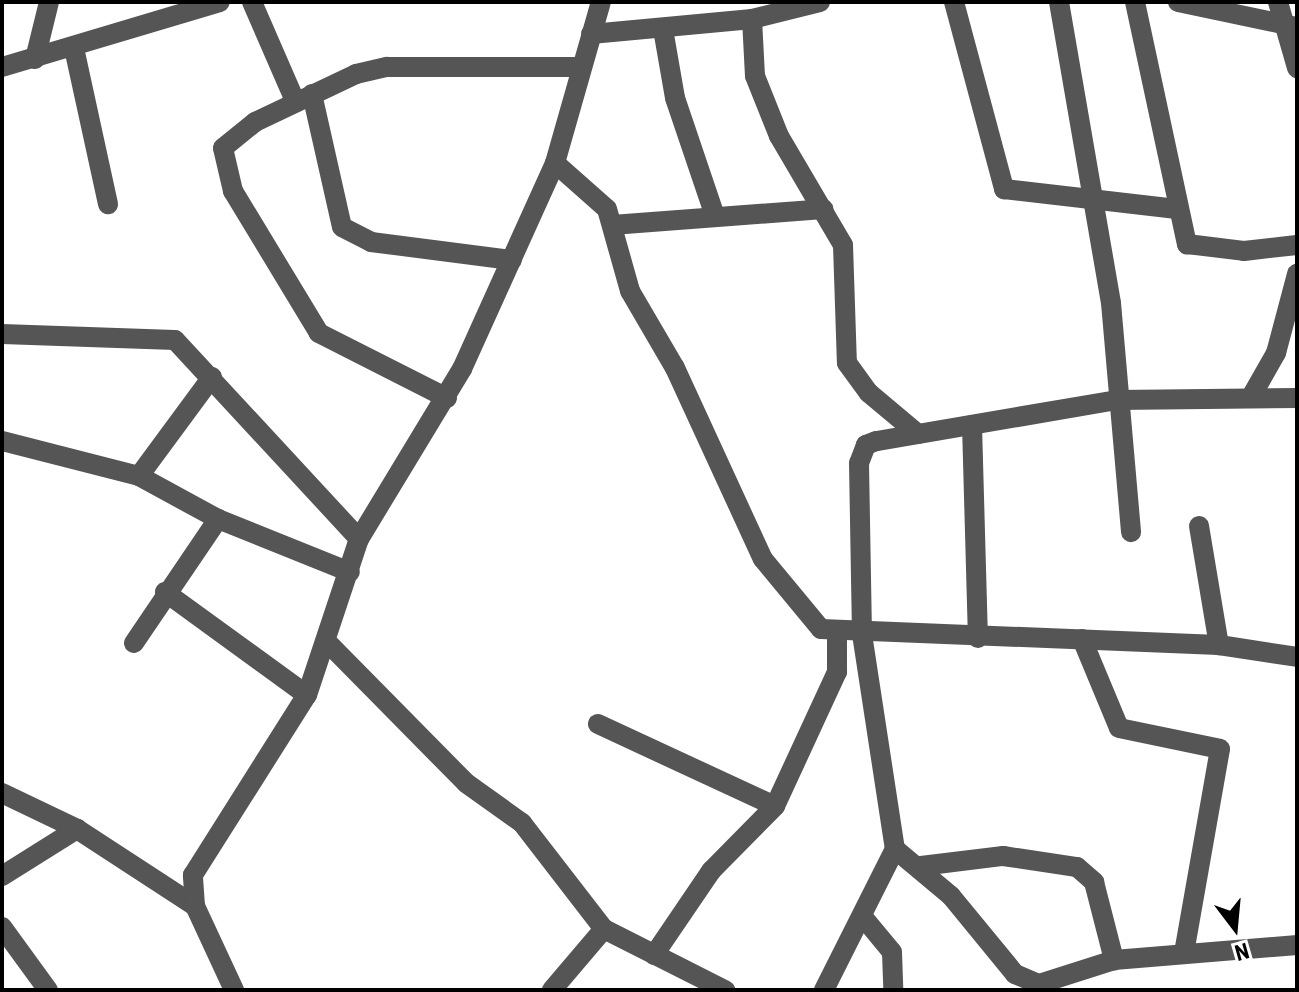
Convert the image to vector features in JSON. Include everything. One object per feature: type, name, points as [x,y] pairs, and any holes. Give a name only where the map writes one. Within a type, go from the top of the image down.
[{"type":"street","points":[[35,59],[49,2]]},
{"type":"street","points":[[2,67],[220,2]]},
{"type":"street","points":[[252,2],[303,98],[342,227],[371,242],[512,260]]},
{"type":"street","points":[[234,990],[195,906],[193,875],[204,847],[267,765],[307,695],[329,644],[359,539],[447,398],[512,260],[555,163],[601,2]]},
{"type":"street","points":[[591,34],[752,19],[820,2]]},
{"type":"street","points":[[954,2],[1004,189],[1091,195],[1177,209]]},
{"type":"street","points":[[1059,2],[1111,303],[1117,400],[1131,532]]},
{"type":"street","points":[[1135,2],[1177,209],[1195,249],[1297,245]]},
{"type":"street","points":[[1178,2],[1290,26]]},
{"type":"street","points":[[1278,2],[1290,26],[1297,68]]},
{"type":"street","points":[[752,19],[755,76],[779,136],[823,209],[848,267],[847,363],[869,393],[918,434]]},
{"type":"street","points":[[663,29],[675,98],[715,216]]},
{"type":"street","points":[[74,48],[108,204]]},
{"type":"street","points":[[447,398],[319,333],[233,191],[223,148],[303,98],[387,67],[581,67]]},
{"type":"street","points":[[555,163],[597,194],[612,225],[630,291],[675,368],[763,559],[807,619],[837,634],[1219,645],[1297,657]]},
{"type":"street","points":[[612,225],[823,209]]},
{"type":"street","points":[[1251,397],[1276,353],[1297,274]]},
{"type":"street","points":[[3,332],[175,340],[212,377],[261,440],[359,539]]},
{"type":"street","points":[[139,476],[212,377]]},
{"type":"street","points":[[824,990],[895,849],[862,634],[861,452],[876,441],[1117,400],[1297,398]]},
{"type":"street","points":[[972,425],[978,638]]},
{"type":"street","points":[[2,441],[139,476],[218,519],[350,572]]},
{"type":"street","points":[[134,643],[165,592],[218,519]]},
{"type":"street","points":[[1199,526],[1219,645]]},
{"type":"street","points":[[165,592],[307,695]]},
{"type":"street","points":[[654,955],[711,871],[775,806],[837,672],[837,634]]},
{"type":"street","points":[[1082,639],[1119,728],[1220,749],[1184,953]]},
{"type":"street","points":[[329,644],[455,773],[522,823],[604,929],[725,990]]},
{"type":"street","points":[[598,724],[775,806]]},
{"type":"street","points":[[2,793],[77,829],[195,906]]},
{"type":"street","points":[[2,876],[77,829]]},
{"type":"street","points":[[895,849],[921,866],[1015,974],[1040,987],[1114,960],[1297,945]]},
{"type":"street","points":[[921,866],[1003,856],[1077,867],[1094,882],[1114,960]]},
{"type":"street","points":[[863,917],[892,952],[893,990]]},
{"type":"street","points":[[2,927],[48,990]]},
{"type":"street","points":[[552,990],[604,929]]}]
